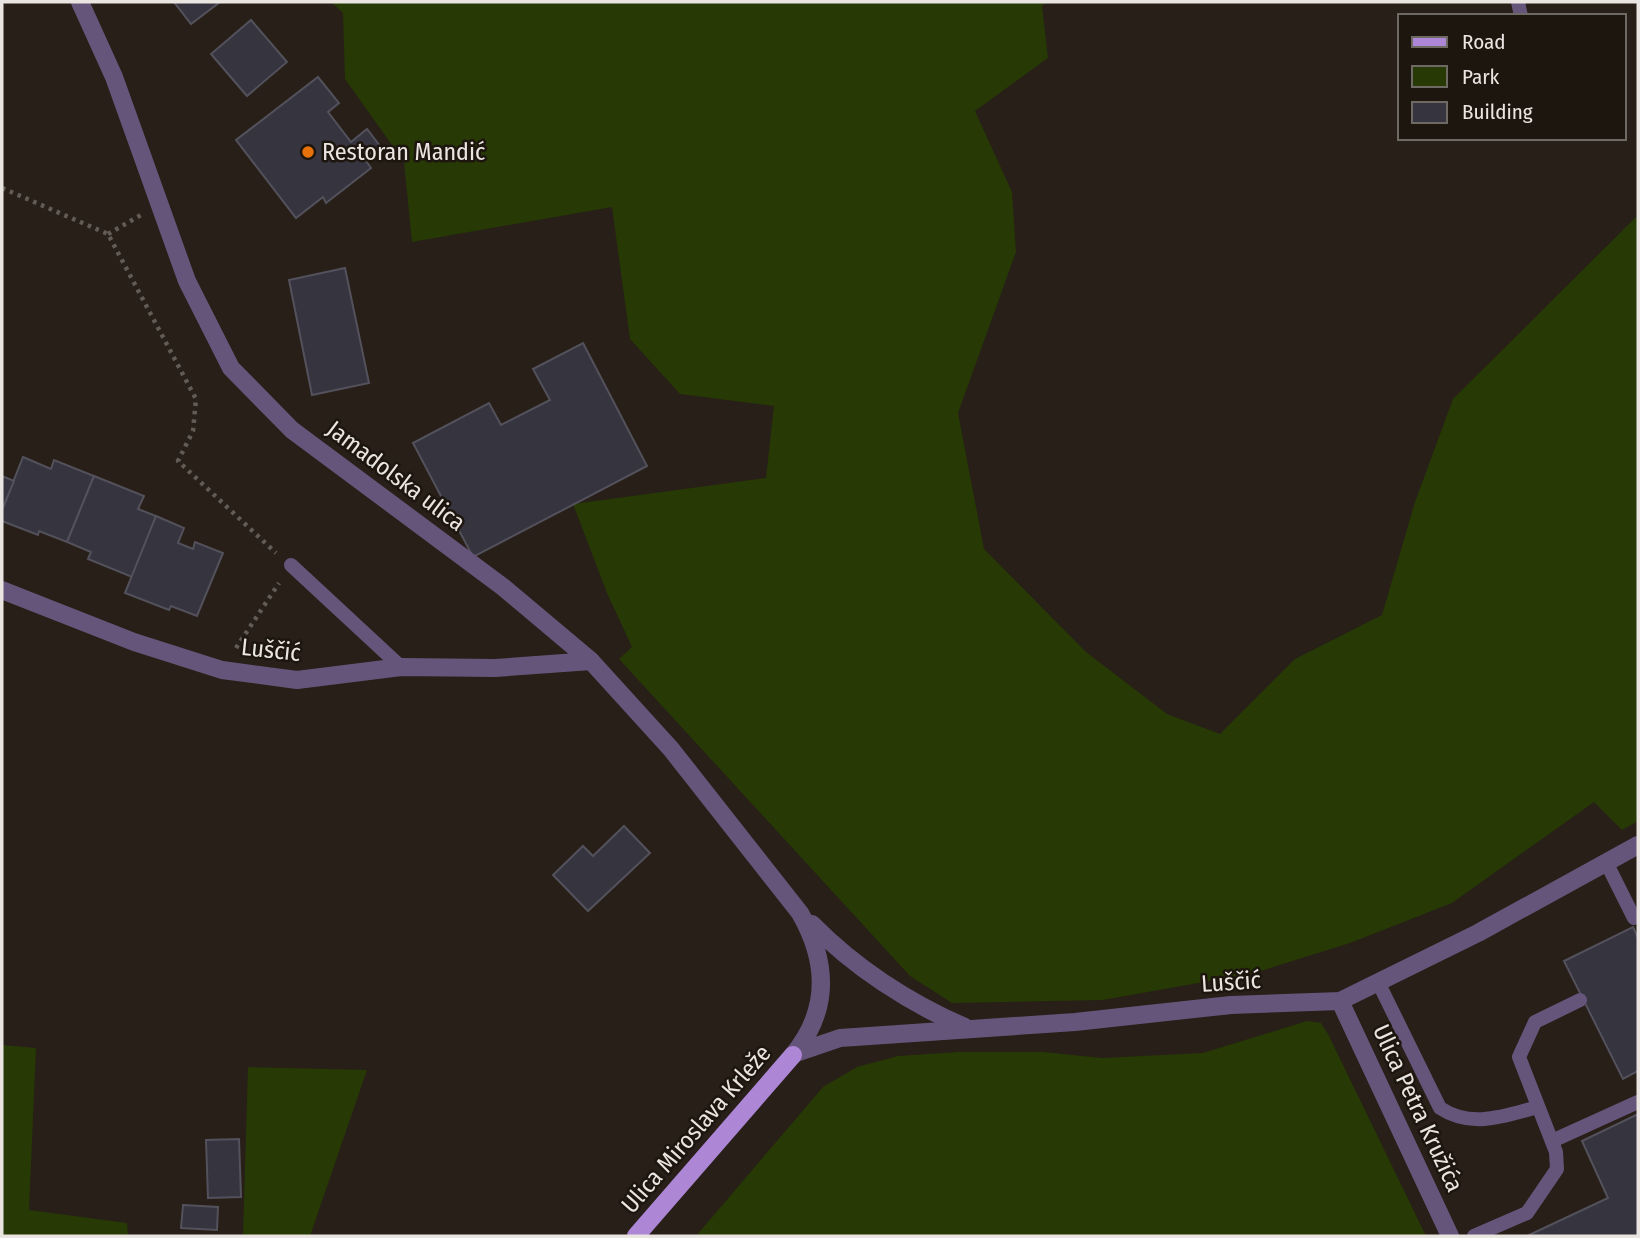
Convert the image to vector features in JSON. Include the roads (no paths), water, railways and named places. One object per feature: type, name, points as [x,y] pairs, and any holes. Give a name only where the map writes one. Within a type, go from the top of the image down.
[{"type":"main road","name":"Ulica Miroslava Krleže","points":[[636,1236],[793,1055]]},
{"type":"street","name":"Jamadolska ulica","points":[[80,2],[114,78],[187,281],[232,368],[292,430],[503,587],[591,661],[671,749],[800,913],[815,938],[822,981],[811,1028],[793,1055]]},
{"type":"street","name":"Luščić","points":[[2,590],[134,642],[222,670],[297,680],[401,667],[495,668],[591,661]]},
{"type":"street","name":"Luščić","points":[[793,1055],[840,1038],[1075,1022],[1231,1005],[1340,1001],[1478,933],[1638,845]]},
{"type":"street","name":"Jamadolska ulica","points":[[800,913],[821,933],[899,993],[922,1008],[968,1029]]},
{"type":"street","name":"Ulica Petra Kružića","points":[[1340,1001],[1450,1236]]},
{"type":"lane","points":[[291,565],[401,667]]},
{"type":"lane","points":[[1606,862],[1634,918]]},
{"type":"lane","points":[[1378,982],[1440,1108],[1457,1119],[1492,1120],[1538,1107]]},
{"type":"lane","points":[[1474,1236],[1527,1213],[1542,1196],[1557,1169],[1552,1141],[1519,1057],[1535,1022],[1580,1000]]},
{"type":"lane","points":[[1552,1141],[1638,1102]]},
{"type":"place","name":"Restoran Mandić","points":[[308,152]]}]
